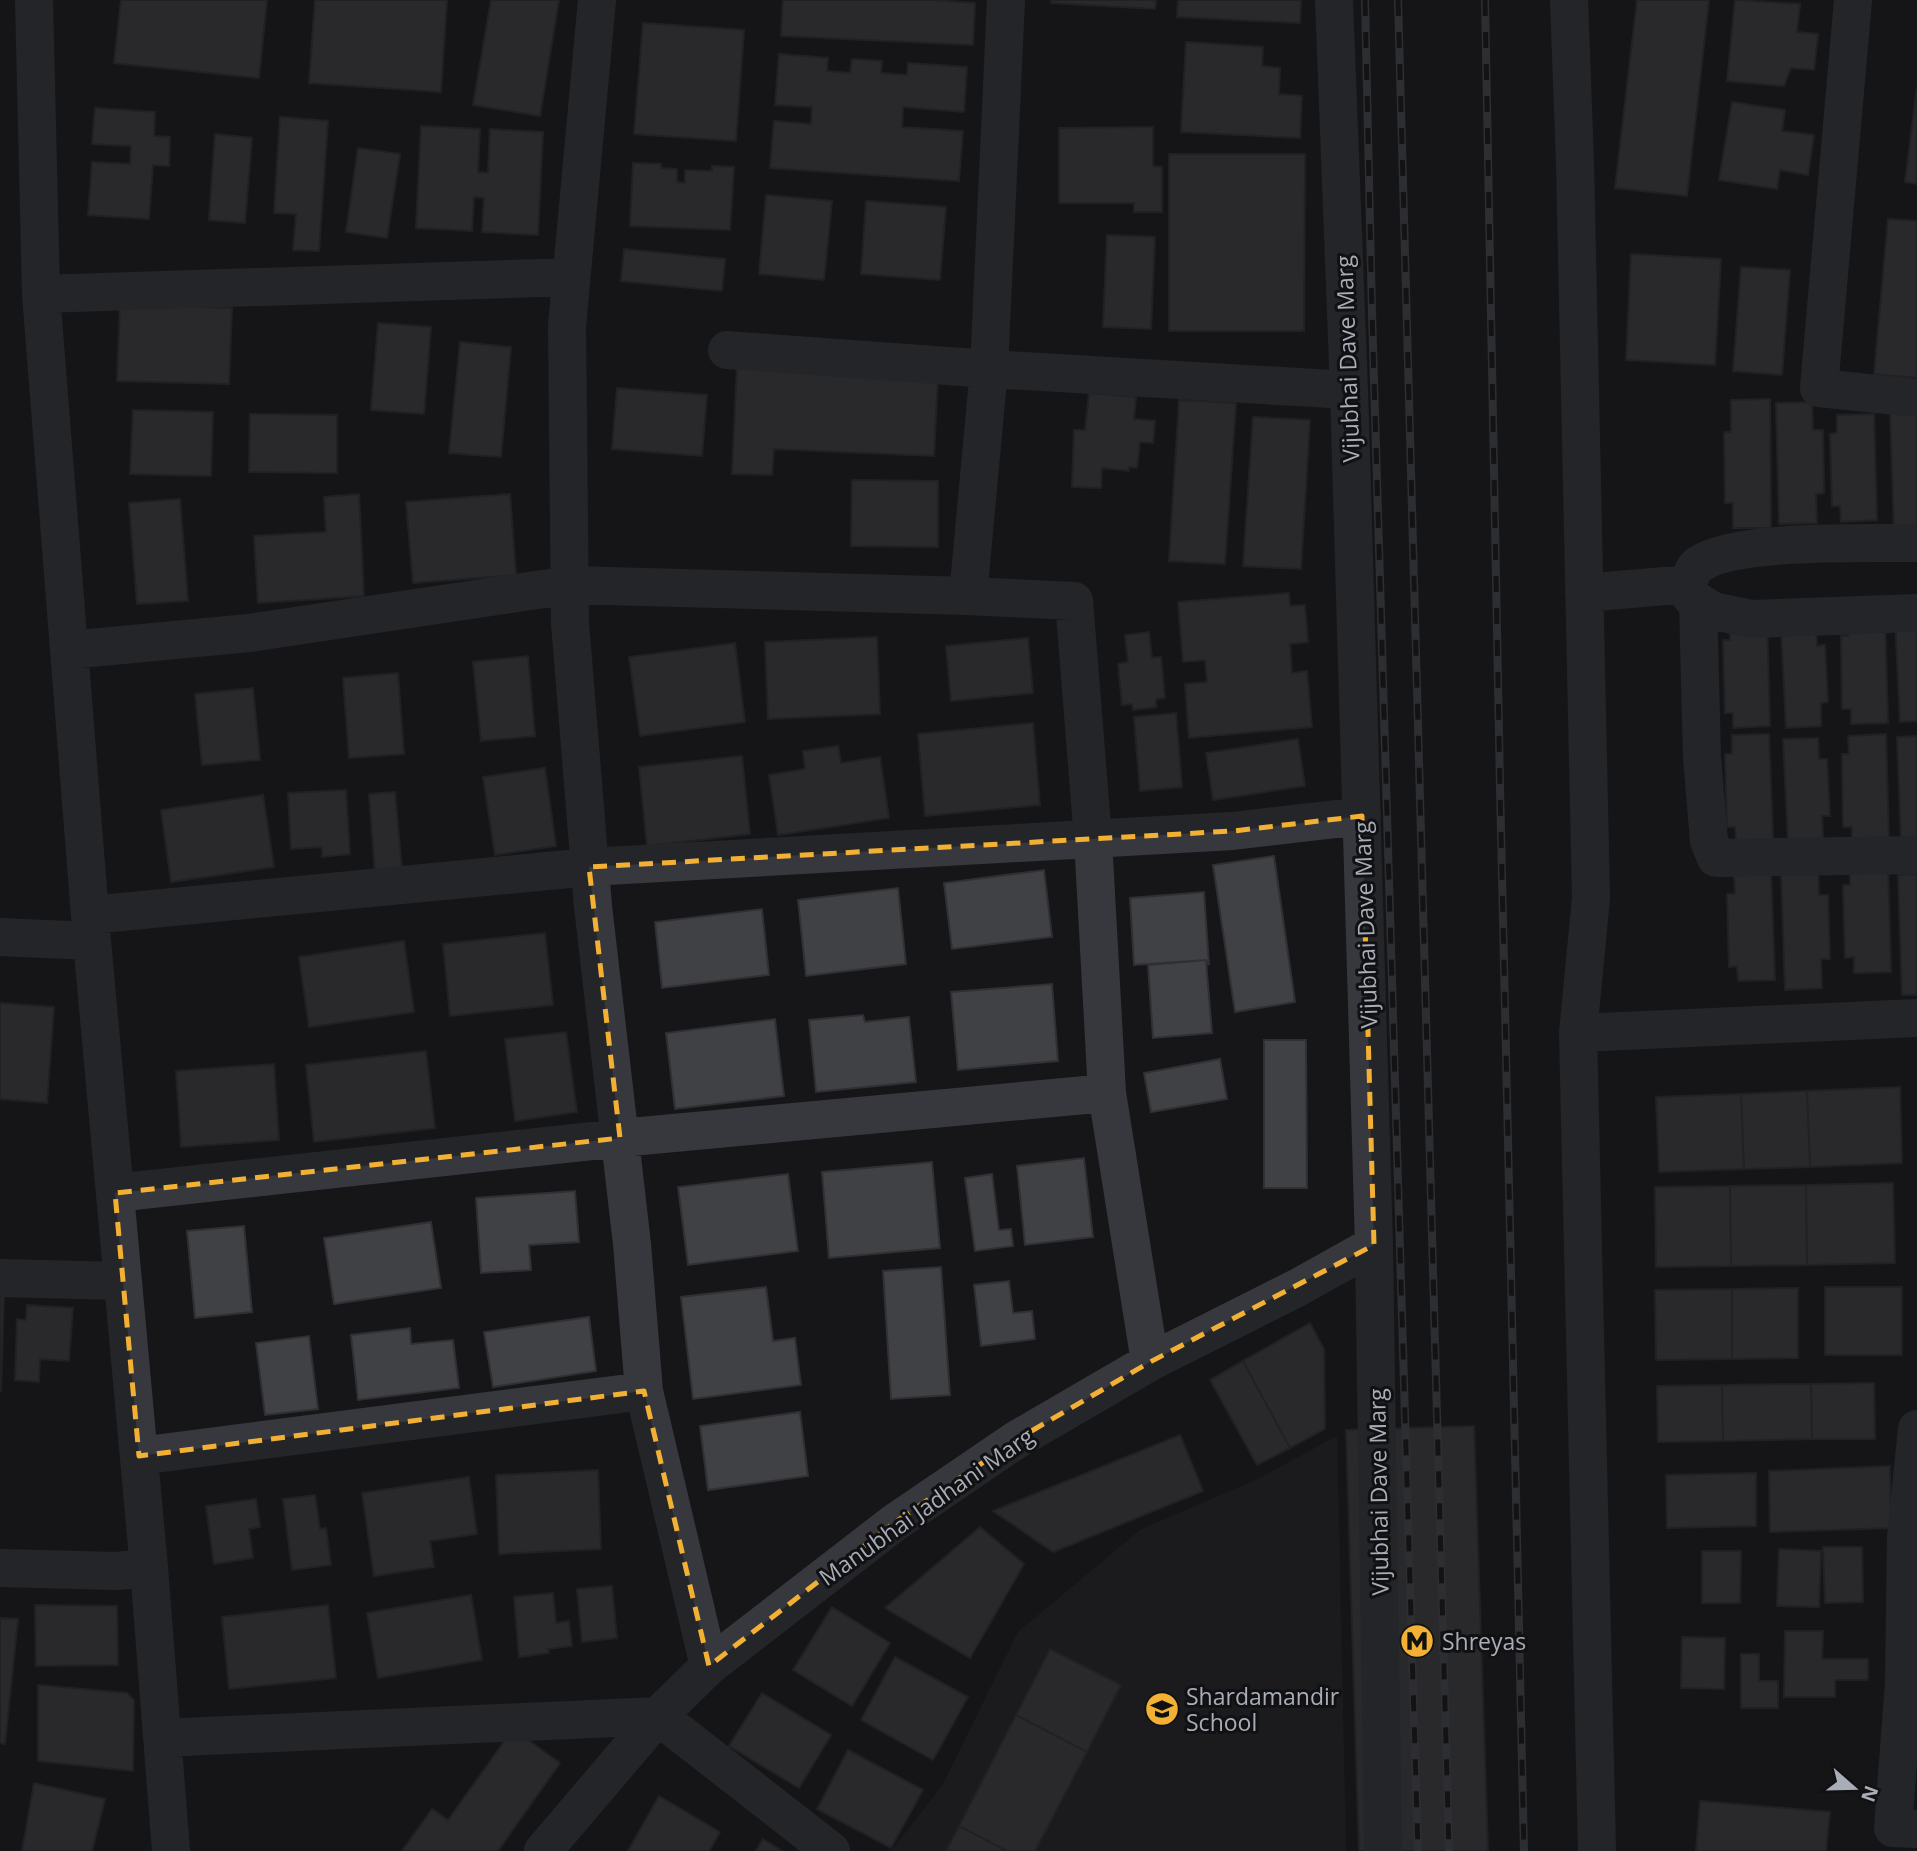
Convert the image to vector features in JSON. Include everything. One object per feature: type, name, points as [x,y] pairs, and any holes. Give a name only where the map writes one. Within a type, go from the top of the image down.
[{"type":"street","points":[[34,0],[41,295],[91,928],[172,1851]]},
{"type":"street","points":[[597,0],[567,326],[569,623],[589,867],[632,1244],[644,1391],[709,1666]]},
{"type":"street","points":[[968,596],[989,369],[1006,0]]},
{"type":"street","name":"Vijubhai Dave Marg","points":[[1334,0],[1349,390],[1374,1245],[1383,1851]]},
{"type":"street","points":[[1569,0],[1591,898],[1578,1033],[1597,1851]]},
{"type":"street","points":[[1853,0],[1819,388],[1917,398]]},
{"type":"street","points":[[41,295],[571,276]]},
{"type":"street","points":[[727,350],[989,369],[1349,390]]},
{"type":"street","points":[[1917,543],[1755,547],[1697,566],[1693,593],[1709,841],[1716,858],[1917,855]]},
{"type":"street","points":[[69,650],[249,632],[570,585],[1074,601],[1093,839],[1107,1093],[1150,1363]]},
{"type":"street","points":[[1584,593],[1693,593],[1713,611],[1752,619],[1917,612]]},
{"type":"street","points":[[0,937],[589,867],[1233,831],[1362,816]]},
{"type":"street","points":[[1578,1033],[1917,1018]]},
{"type":"street","points":[[115,1192],[620,1138],[1107,1093]]},
{"type":"street","name":"Manubhai Jadhani Marg","points":[[542,1851],[658,1716],[709,1666],[894,1523],[1016,1440],[1150,1363],[1297,1288],[1374,1245]]},
{"type":"street","points":[[0,1278],[123,1281]]},
{"type":"street","points":[[139,1456],[644,1391]]},
{"type":"street","points":[[1917,1429],[1910,1684],[1893,1828],[1917,1829]]},
{"type":"street","points":[[0,1568],[116,1571],[149,1568]]},
{"type":"street","points":[[162,1738],[658,1716],[831,1851]]},
{"type":"highlighted area","points":[[1362,816],[1374,1245],[1150,1362],[1016,1440],[894,1523],[709,1666],[644,1391],[139,1456],[115,1193],[620,1138],[589,867],[1233,831]]},
{"type":"shaded area","name":"Shardamandir School","points":[[1337,1436],[1346,1851],[891,1851],[942,1786],[1018,1632],[1140,1530],[1258,1479]]},
{"type":"building","points":[[121,0],[267,0],[259,78],[114,63]]},
{"type":"building","points":[[315,0],[447,0],[441,92],[309,83]]},
{"type":"building","points":[[491,0],[559,0],[540,116],[473,105]]},
{"type":"building","points":[[783,0],[933,0],[975,3],[973,45],[781,36]]},
{"type":"building","points":[[1051,0],[1156,0],[1155,9],[1051,3]]},
{"type":"building","points":[[1178,0],[1301,0],[1300,23],[1177,17]]},
{"type":"building","points":[[1637,0],[1709,0],[1687,196],[1615,188]]},
{"type":"building","points":[[1735,0],[1800,4],[1797,32],[1818,34],[1814,70],[1791,68],[1784,86],[1727,81]]},
{"type":"building","points":[[643,23],[744,30],[736,141],[634,134]]},
{"type":"building","points":[[1186,42],[1263,47],[1262,66],[1280,68],[1279,94],[1302,96],[1300,138],[1181,132]]},
{"type":"building","points":[[779,54],[828,58],[827,71],[850,73],[852,59],[882,61],[881,73],[907,75],[908,63],[967,67],[964,112],[903,107],[902,127],[963,131],[959,181],[770,168],[774,121],[811,124],[812,107],[775,105]]},
{"type":"building","points":[[1917,87],[1917,184],[1905,182]]},
{"type":"building","points":[[1732,102],[1785,110],[1782,131],[1814,135],[1808,175],[1780,170],[1777,189],[1719,180]]},
{"type":"building","points":[[95,108],[155,112],[154,136],[170,137],[169,166],[153,165],[149,219],[88,215],[92,162],[130,164],[131,146],[92,144]]},
{"type":"building","points":[[280,117],[328,121],[319,251],[293,250],[296,214],[274,213]]},
{"type":"building","points":[[421,126],[480,129],[478,172],[488,173],[490,129],[543,132],[538,235],[482,232],[484,198],[474,197],[472,231],[416,228]]},
{"type":"building","points":[[1153,127],[1153,166],[1162,167],[1162,212],[1134,212],[1134,203],[1059,203],[1059,128]]},
{"type":"building","points":[[215,134],[252,138],[245,223],[209,220]]},
{"type":"building","points":[[358,148],[400,154],[387,238],[346,232]]},
{"type":"building","points":[[1169,154],[1305,154],[1304,331],[1169,331]]},
{"type":"building","points":[[633,163],[661,164],[661,168],[677,169],[677,182],[685,183],[685,170],[712,171],[712,166],[734,167],[730,230],[630,226]]},
{"type":"building","points":[[766,195],[832,201],[824,280],[759,274]]},
{"type":"building","points":[[866,201],[946,207],[940,280],[861,274]]},
{"type":"building","points":[[1888,219],[1917,221],[1917,378],[1874,374]]},
{"type":"building","points":[[1107,235],[1155,237],[1151,329],[1103,327]]},
{"type":"building","points":[[624,249],[725,259],[722,291],[621,281]]},
{"type":"building","points":[[1631,254],[1721,259],[1715,365],[1626,360]]},
{"type":"building","points":[[1741,267],[1790,270],[1782,375],[1733,371]]},
{"type":"building","points":[[120,305],[232,308],[229,384],[117,381]]},
{"type":"building","points":[[378,323],[431,327],[424,414],[371,410]]},
{"type":"building","points":[[460,342],[511,347],[501,457],[449,453]]},
{"type":"building","points":[[737,365],[938,374],[934,456],[774,449],[772,475],[732,474]]},
{"type":"building","points":[[617,388],[707,395],[702,456],[612,449]]},
{"type":"building","points":[[1089,393],[1136,397],[1134,419],[1155,421],[1153,443],[1140,442],[1137,468],[1129,467],[1129,471],[1102,468],[1101,488],[1072,487],[1074,430],[1085,430]]},
{"type":"building","points":[[1770,399],[1771,528],[1733,528],[1733,503],[1725,503],[1724,432],[1731,432],[1731,400]]},
{"type":"building","points":[[1179,400],[1236,403],[1225,564],[1169,561]]},
{"type":"building","points":[[1812,402],[1813,430],[1823,430],[1824,493],[1816,494],[1817,523],[1779,524],[1776,403]]},
{"type":"building","points":[[1890,409],[1917,409],[1917,530],[1894,531]]},
{"type":"building","points":[[133,410],[213,412],[211,476],[130,474]]},
{"type":"building","points":[[250,414],[337,415],[337,473],[249,472]]},
{"type":"building","points":[[1874,414],[1877,520],[1841,522],[1840,506],[1832,506],[1830,434],[1837,433],[1837,415]]},
{"type":"building","points":[[1253,417],[1310,420],[1301,569],[1243,566]]},
{"type":"building","points":[[852,480],[938,481],[938,547],[851,546]]},
{"type":"building","points":[[359,494],[364,596],[258,603],[254,536],[326,532],[324,497]]},
{"type":"building","points":[[510,494],[516,575],[413,583],[406,502]]},
{"type":"building","points":[[180,499],[188,601],[137,604],[129,503]]},
{"type":"building","points":[[1289,593],[1290,606],[1305,605],[1308,642],[1290,644],[1292,673],[1307,671],[1312,727],[1189,738],[1185,684],[1207,682],[1205,660],[1183,662],[1178,602]]},
{"type":"building","points":[[1885,617],[1888,723],[1851,724],[1851,709],[1842,709],[1841,636],[1848,636],[1847,618]]},
{"type":"building","points":[[1917,619],[1917,721],[1900,722],[1895,620]]},
{"type":"building","points":[[1767,620],[1770,726],[1733,728],[1733,713],[1725,713],[1723,640],[1730,640],[1730,621]]},
{"type":"building","points":[[1816,624],[1817,646],[1825,645],[1828,702],[1821,703],[1821,726],[1786,728],[1781,626]]},
{"type":"building","points":[[1149,632],[1152,658],[1161,657],[1165,698],[1156,699],[1156,707],[1133,710],[1132,704],[1122,705],[1118,664],[1128,662],[1125,635]]},
{"type":"building","points":[[877,637],[880,714],[768,719],[765,642]]},
{"type":"building","points":[[1028,638],[1033,693],[951,701],[946,646]]},
{"type":"building","points":[[735,643],[745,722],[640,736],[629,657]]},
{"type":"building","points":[[528,656],[535,736],[481,741],[473,662]]},
{"type":"building","points":[[398,673],[404,754],[349,758],[343,678]]},
{"type":"building","points":[[253,688],[260,760],[202,765],[195,694]]},
{"type":"building","points":[[1176,713],[1182,787],[1140,791],[1134,717]]},
{"type":"building","points":[[1033,723],[1040,805],[925,816],[918,734]]},
{"type":"building","points":[[1769,734],[1773,840],[1736,841],[1735,827],[1727,827],[1725,754],[1732,754],[1732,735]]},
{"type":"building","points":[[1886,734],[1889,841],[1852,842],[1852,827],[1843,827],[1842,754],[1849,754],[1848,736]]},
{"type":"building","points":[[1917,736],[1917,838],[1901,839],[1897,737]]},
{"type":"building","points":[[1818,738],[1819,759],[1827,759],[1830,816],[1822,816],[1823,839],[1788,841],[1783,739]]},
{"type":"building","points":[[1298,739],[1305,786],[1213,800],[1206,753]]},
{"type":"building","points":[[838,746],[841,763],[880,757],[889,818],[778,835],[769,775],[805,769],[803,751]]},
{"type":"building","points":[[742,756],[750,834],[647,846],[639,767]]},
{"type":"building","points":[[545,768],[556,846],[495,855],[483,777]]},
{"type":"building","points":[[346,790],[350,854],[322,857],[322,847],[291,849],[288,793]]},
{"type":"building","points":[[395,792],[402,870],[375,873],[369,794]]},
{"type":"building","points":[[263,795],[274,867],[171,882],[161,810]]},
{"type":"building","points":[[1274,856],[1295,1002],[1235,1012],[1213,865]]},
{"type":"building","points":[[1888,865],[1891,972],[1854,973],[1854,957],[1845,958],[1843,885],[1850,885],[1850,867]]},
{"type":"building","points":[[1818,867],[1819,895],[1828,895],[1830,959],[1821,959],[1822,988],[1785,990],[1781,869]]},
{"type":"building","points":[[1044,870],[1052,937],[952,949],[944,883]]},
{"type":"building","points":[[1771,874],[1775,980],[1738,981],[1737,966],[1729,967],[1727,894],[1735,894],[1734,875]]},
{"type":"building","points":[[1917,874],[1917,995],[1902,995],[1898,875]]},
{"type":"building","points":[[898,888],[906,964],[806,976],[798,900]]},
{"type":"building","points":[[1204,892],[1209,965],[1206,960],[1134,965],[1130,898]]},
{"type":"building","points":[[762,909],[769,975],[662,988],[655,922]]},
{"type":"building","points":[[545,933],[553,1005],[450,1016],[443,944]]},
{"type":"building","points":[[404,941],[414,1012],[309,1027],[299,957]]},
{"type":"building","points":[[1206,960],[1212,1033],[1153,1038],[1148,965]]},
{"type":"building","points":[[1052,984],[1058,1061],[958,1070],[951,992]]},
{"type":"building","points":[[0,1003],[54,1007],[47,1103],[0,1099]]},
{"type":"building","points":[[863,1015],[865,1022],[909,1017],[916,1082],[816,1092],[809,1020]]},
{"type":"building","points":[[775,1019],[784,1096],[675,1109],[666,1033]]},
{"type":"building","points":[[566,1032],[577,1112],[515,1121],[505,1039]]},
{"type":"building","points":[[1264,1040],[1306,1040],[1307,1188],[1264,1188]]},
{"type":"building","points":[[426,1051],[435,1128],[314,1142],[306,1065]]},
{"type":"building","points":[[1220,1059],[1227,1099],[1151,1112],[1144,1073]]},
{"type":"building","points":[[274,1064],[279,1140],[181,1147],[176,1071]]},
{"type":"building","points":[[1900,1087],[1902,1163],[1810,1167],[1807,1091]]},
{"type":"building","points":[[1807,1091],[1810,1167],[1744,1169],[1741,1094]]},
{"type":"building","points":[[1741,1094],[1744,1169],[1659,1172],[1656,1097]]},
{"type":"building","points":[[1084,1158],[1093,1237],[1025,1245],[1017,1166]]},
{"type":"building","points":[[932,1162],[940,1248],[829,1258],[822,1172]]},
{"type":"building","points":[[788,1174],[798,1251],[688,1265],[678,1187]]},
{"type":"building","points":[[992,1174],[999,1230],[1011,1229],[1013,1246],[975,1251],[965,1178]]},
{"type":"building","points":[[1893,1183],[1895,1263],[1807,1265],[1806,1185]]},
{"type":"building","points":[[1806,1185],[1807,1265],[1731,1266],[1730,1186]]},
{"type":"building","points":[[1730,1186],[1731,1266],[1656,1267],[1655,1187]]},
{"type":"building","points":[[575,1191],[579,1242],[529,1245],[531,1270],[481,1273],[476,1198]]},
{"type":"building","points":[[431,1222],[441,1288],[334,1304],[324,1238]]},
{"type":"building","points":[[244,1226],[252,1312],[195,1318],[187,1231]]},
{"type":"building","points":[[941,1267],[950,1395],[891,1399],[883,1271]]},
{"type":"building","points":[[1009,1281],[1013,1313],[1032,1311],[1035,1339],[981,1346],[974,1285]]},
{"type":"building","points":[[766,1287],[773,1341],[795,1338],[801,1385],[693,1399],[681,1297]]},
{"type":"building","points":[[1825,1287],[1902,1287],[1902,1355],[1825,1355]]},
{"type":"building","points":[[1798,1288],[1798,1358],[1732,1359],[1732,1289]]},
{"type":"building","points":[[1732,1289],[1732,1359],[1656,1360],[1655,1290]]},
{"type":"building","points":[[0,1293],[4,1293],[1,1391],[0,1391]]},
{"type":"building","points":[[27,1305],[73,1308],[69,1361],[40,1359],[39,1382],[15,1380],[17,1319],[26,1320]]},
{"type":"building","points":[[589,1317],[596,1371],[493,1387],[484,1332]]},
{"type":"building","points":[[1310,1323],[1324,1349],[1325,1429],[1290,1448],[1243,1361]]},
{"type":"building","points":[[410,1328],[411,1344],[453,1340],[459,1388],[358,1400],[351,1335]]},
{"type":"building","points":[[309,1336],[318,1409],[265,1415],[256,1343]]},
{"type":"building","points":[[1243,1361],[1290,1448],[1257,1465],[1210,1380]]},
{"type":"building","points":[[1874,1383],[1875,1439],[1812,1439],[1811,1384]]},
{"type":"building","points":[[1811,1384],[1812,1439],[1723,1441],[1722,1385]]},
{"type":"building","points":[[1722,1385],[1723,1441],[1658,1442],[1657,1386]]},
{"type":"building","points":[[800,1412],[808,1476],[708,1490],[700,1426]]},
{"type":"building","name":"Shreyas","points":[[1474,1426],[1488,1851],[1359,1851],[1346,1430]]},
{"type":"building","points":[[1180,1435],[1203,1491],[1053,1552],[993,1511]]},
{"type":"building","points":[[1890,1466],[1891,1528],[1770,1532],[1769,1471]]},
{"type":"building","points":[[598,1470],[601,1549],[499,1554],[496,1475]]},
{"type":"building","points":[[1756,1473],[1756,1526],[1667,1528],[1666,1475]]},
{"type":"building","points":[[469,1477],[477,1534],[430,1541],[434,1567],[374,1576],[362,1493]]},
{"type":"building","points":[[315,1495],[320,1529],[326,1528],[331,1565],[292,1570],[283,1499]]},
{"type":"building","points":[[256,1499],[260,1527],[249,1529],[253,1558],[214,1564],[206,1506]]},
{"type":"building","points":[[980,1527],[1024,1564],[970,1658],[885,1608]]},
{"type":"building","points":[[1823,1547],[1862,1547],[1863,1602],[1825,1603]]},
{"type":"building","points":[[1779,1549],[1821,1551],[1819,1607],[1777,1606]]},
{"type":"building","points":[[1702,1551],[1741,1551],[1740,1603],[1702,1603]]},
{"type":"building","points":[[612,1586],[617,1638],[582,1642],[577,1589]]},
{"type":"building","points":[[553,1593],[556,1623],[569,1621],[572,1646],[548,1649],[549,1653],[519,1657],[514,1597]]},
{"type":"building","points":[[471,1595],[482,1660],[378,1678],[367,1613]]},
{"type":"building","points":[[35,1605],[117,1606],[118,1665],[36,1666]]},
{"type":"building","points":[[328,1605],[336,1678],[229,1689],[222,1617]]},
{"type":"building","points":[[832,1607],[890,1643],[852,1706],[793,1670]]},
{"type":"building","points":[[0,1618],[18,1619],[5,1744],[0,1743]]},
{"type":"building","points":[[1785,1631],[1823,1631],[1822,1659],[1868,1659],[1868,1680],[1835,1680],[1835,1697],[1784,1697]]},
{"type":"building","points":[[1682,1637],[1725,1638],[1724,1689],[1681,1688]]},
{"type":"building","points":[[1050,1649],[1121,1685],[1087,1752],[1016,1715]]},
{"type":"building","points":[[1741,1654],[1759,1654],[1759,1681],[1778,1681],[1778,1708],[1741,1708]]},
{"type":"building","points":[[895,1657],[968,1697],[933,1760],[861,1720]]},
{"type":"building","points":[[38,1685],[127,1693],[134,1700],[133,1771],[38,1761]]},
{"type":"building","points":[[762,1693],[831,1735],[799,1788],[729,1746]]},
{"type":"building","points":[[1016,1715],[1087,1752],[1035,1851],[1007,1851],[959,1826]]},
{"type":"building","points":[[513,1729],[560,1763],[498,1851],[402,1851],[432,1809],[448,1820]]},
{"type":"building","points":[[848,1750],[923,1790],[891,1848],[817,1809]]},
{"type":"building","points":[[34,1783],[105,1799],[92,1851],[22,1851]]},
{"type":"building","points":[[659,1796],[720,1832],[709,1851],[628,1851]]},
{"type":"building","points":[[1700,1801],[1830,1812],[1826,1851],[1696,1851]]},
{"type":"building","points":[[959,1826],[1007,1851],[946,1851]]},
{"type":"building","points":[[763,1839],[782,1851],[756,1851]]},
{"type":"railway","points":[[1365,0],[1418,1851]]},
{"type":"railway","points":[[1398,0],[1449,1851]]},
{"type":"railway","points":[[1485,0],[1524,1851]]},
{"type":"place","name":"Shreyas","points":[[1417,1641]]},
{"type":"place","name":"Shardamandir School","points":[[1162,1709]]}]
